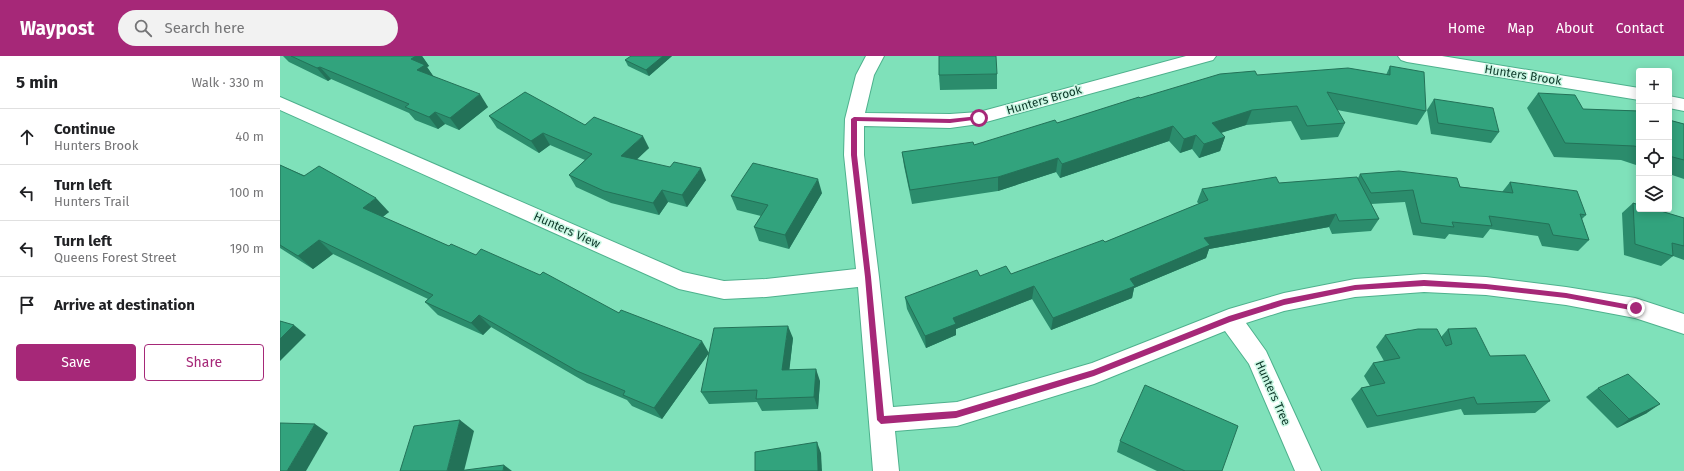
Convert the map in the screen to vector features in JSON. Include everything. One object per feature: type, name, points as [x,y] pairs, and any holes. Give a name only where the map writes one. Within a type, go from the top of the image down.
[{"type":"street","points":[[875,56],[865,76],[854,119],[854,155],[868,277],[886,471]]},
{"type":"street","name":"Hunters Brook","points":[[1407,56],[1636,94]]},
{"type":"street","name":"Hunters Brook","points":[[854,119],[950,121],[979,118],[1202,57]]},
{"type":"street","name":"Hunters View","points":[[280,103],[679,280],[724,290],[766,288],[868,277]]},
{"type":"street","points":[[1672,103],[1684,105]]},
{"type":"street","points":[[881,420],[956,414],[964,412],[1094,373],[1229,319],[1284,302],[1355,288],[1424,283],[1486,286],[1566,296],[1636,308],[1684,324]]},
{"type":"street","name":"Hunters Tree","points":[[1229,319],[1258,358],[1308,471]]},
{"type":"building","points":[[291,56],[416,56],[411,59],[425,65],[417,70],[480,94],[450,118],[435,112],[429,117],[405,107],[409,104],[320,67],[317,68]]},
{"type":"building","points":[[631,56],[663,56],[646,70],[625,60]]},
{"type":"building","points":[[939,56],[996,56],[997,74],[939,75]]},
{"type":"building","points":[[1390,66],[1424,72],[1426,111],[1327,92],[1345,123],[1307,126],[1297,106],[1252,110],[1212,123],[1225,137],[1204,144],[1196,135],[1184,139],[1173,126],[1062,164],[1058,158],[998,177],[910,190],[902,152],[973,142],[974,145],[1055,120],[1057,123],[1139,97],[1140,98],[1220,74],[1255,71],[1257,75],[1348,68],[1390,75]]},
{"type":"building","points":[[525,92],[585,125],[594,117],[643,136],[621,156],[670,167],[674,162],[701,168],[682,195],[662,190],[653,203],[604,191],[569,175],[592,154],[543,133],[531,141],[489,116]]},
{"type":"building","points":[[1538,93],[1575,95],[1583,109],[1636,111],[1636,146],[1565,143]]},
{"type":"building","points":[[1434,99],[1493,108],[1499,132],[1438,123]]},
{"type":"building","points":[[1672,121],[1684,124],[1684,160],[1672,157]]},
{"type":"building","points":[[753,163],[818,179],[785,235],[754,227],[768,205],[731,196]]},
{"type":"building","points":[[280,165],[304,176],[319,166],[376,198],[363,208],[449,246],[451,244],[476,255],[481,249],[540,275],[543,272],[619,313],[621,310],[702,341],[654,408],[623,395],[625,391],[577,371],[479,315],[471,323],[425,302],[433,295],[319,240],[298,256],[280,245]]},
{"type":"building","points":[[1399,171],[1457,178],[1460,187],[1513,193],[1510,182],[1577,191],[1586,215],[1580,214],[1589,240],[1553,235],[1549,224],[1489,216],[1492,226],[1452,222],[1454,227],[1421,223],[1413,190],[1371,193],[1360,174]]},
{"type":"building","points":[[1276,177],[1279,183],[1357,177],[1379,219],[1339,221],[1336,214],[1204,238],[1210,245],[1130,279],[1135,286],[1053,318],[1034,286],[953,318],[956,324],[925,336],[905,297],[977,270],[980,276],[1006,266],[1011,274],[1103,240],[1105,242],[1208,200],[1202,189]]},
{"type":"building","points":[[1633,203],[1636,204],[1636,212],[1664,212],[1684,218],[1684,246],[1672,243],[1673,256],[1635,244]]},
{"type":"building","points":[[280,321],[294,325],[280,339]]},
{"type":"building","points":[[788,326],[782,370],[816,369],[814,397],[756,399],[757,390],[701,392],[714,328]]},
{"type":"building","points":[[1476,328],[1490,356],[1525,355],[1550,401],[1477,404],[1474,397],[1377,416],[1361,388],[1385,383],[1373,363],[1400,358],[1385,335],[1418,329],[1437,329],[1446,346],[1452,344],[1448,329]]},
{"type":"building","points":[[1628,374],[1660,404],[1629,419],[1598,388]]},
{"type":"building","points":[[1145,385],[1238,426],[1222,471],[1185,471],[1120,441]]},
{"type":"building","points":[[460,420],[447,471],[400,471],[414,426]]},
{"type":"building","points":[[280,423],[315,424],[287,471],[280,471]]},
{"type":"building","points":[[817,442],[818,471],[755,471],[755,452]]},
{"type":"building","points":[[504,465],[503,471],[458,471]]},
{"type":"route","points":[[979,118],[950,121],[854,119],[854,155],[868,277],[881,420],[956,414],[1094,373],[1229,319],[1284,302],[1355,288],[1424,283],[1486,286],[1566,296],[1636,308]]}]
